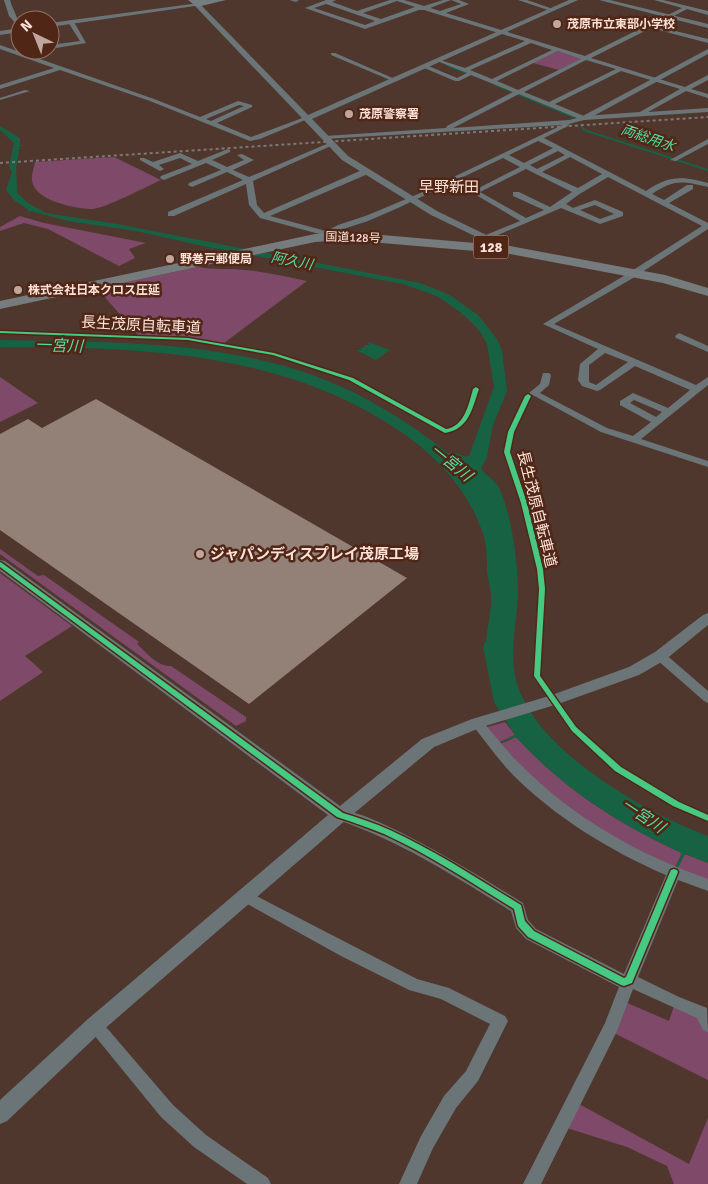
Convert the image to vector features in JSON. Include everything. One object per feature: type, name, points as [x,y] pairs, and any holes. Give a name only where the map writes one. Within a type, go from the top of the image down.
[{"type":"highway","name":"国道128号","points":[[0,305],[326,235],[357,236],[510,250],[671,280],[708,292]]},
{"type":"main road","points":[[194,2],[222,0]]},
{"type":"street","points":[[332,0],[308,8],[365,27],[448,0]]},
{"type":"street","points":[[357,13],[396,0],[708,96]]},
{"type":"street","points":[[408,4],[421,0]]},
{"type":"street","points":[[440,13],[466,4],[454,0]]},
{"type":"street","points":[[521,0],[553,10]]},
{"type":"street","points":[[38,60],[255,139],[575,0]]},
{"type":"street","points":[[602,0],[708,26]]},
{"type":"street","points":[[662,0],[708,13]]},
{"type":"street","points":[[60,24],[194,2],[328,141],[365,172],[411,200],[510,250]]},
{"type":"street","points":[[326,2],[380,21]]},
{"type":"street","points":[[444,130],[686,8]]},
{"type":"street","points":[[60,46],[84,42],[71,22]]},
{"type":"street","points":[[650,26],[708,41]]},
{"type":"street","points":[[424,66],[456,80],[530,41]]},
{"type":"street","points":[[493,81],[558,50]]},
{"type":"street","points":[[249,180],[252,207],[263,216],[326,235],[411,200],[570,122],[583,118],[708,51]]},
{"type":"street","points":[[333,54],[392,79]]},
{"type":"street","points":[[439,60],[467,73],[493,81],[583,118],[708,110]]},
{"type":"street","points":[[0,87],[61,68]]},
{"type":"street","points":[[550,104],[621,69]]},
{"type":"street","points":[[638,114],[708,77]]},
{"type":"street","points":[[2,99],[29,92],[19,88]]},
{"type":"street","points":[[201,119],[238,103],[250,106],[212,123]]},
{"type":"street","points":[[694,111],[708,103]]},
{"type":"street","points":[[171,214],[249,180],[328,141],[444,130],[570,122]]},
{"type":"street","points":[[538,138],[708,226]]},
{"type":"street","points":[[675,160],[708,140]]},
{"type":"street","points":[[524,220],[475,192],[559,148]]},
{"type":"street","points":[[142,159],[168,176],[228,151]]},
{"type":"street","points":[[536,172],[571,154]]},
{"type":"street","points":[[153,165],[180,155],[198,164]]},
{"type":"street","points":[[192,185],[250,160],[240,155]]},
{"type":"street","points":[[502,155],[577,191]]},
{"type":"street","points":[[206,160],[249,180]]},
{"type":"street","points":[[263,216],[365,172]]},
{"type":"street","points":[[484,238],[561,205],[577,191],[608,174]]},
{"type":"street","points":[[647,194],[666,180],[689,180],[708,185]]},
{"type":"street","points":[[664,203],[690,187]]},
{"type":"street","points":[[516,194],[550,210]]},
{"type":"street","points":[[561,205],[600,222],[620,214],[595,202],[574,210]]},
{"type":"street","points":[[696,389],[547,324],[708,226]]},
{"type":"street","points":[[678,336],[708,349]]},
{"type":"street","points":[[604,349],[585,364],[582,380],[593,388],[597,388],[634,362]]},
{"type":"street","points":[[546,375],[544,384],[530,394],[604,430],[708,464]]},
{"type":"street","points":[[635,439],[708,380]]},
{"type":"street","points":[[657,421],[624,403],[633,396],[668,411]]},
{"type":"street","points":[[0,564],[340,815],[355,819],[428,852],[518,907],[520,924],[532,934],[624,982],[629,980],[674,1002],[702,1013],[708,1025]]},
{"type":"street","points":[[0,1114],[96,1025],[340,815],[428,743],[479,723],[553,700],[634,671],[660,656],[708,618]]},
{"type":"street","points":[[660,656],[708,698]]},
{"type":"street","points":[[479,723],[509,761],[557,805],[603,836],[674,872],[708,885]]},
{"type":"street","points":[[532,1184],[612,1026],[674,872]]},
{"type":"street","points":[[245,896],[346,951],[414,985],[444,993],[500,1021],[472,1076],[450,1102],[427,1142],[408,1184]]},
{"type":"street","points":[[96,1025],[167,1111],[200,1141],[262,1184]]},
{"type":"shaded area","points":[[558,51],[582,59],[559,70],[533,63]]},
{"type":"shaded area","points":[[114,157],[161,180],[116,201],[93,209],[67,205],[48,199],[40,194],[32,181],[35,162]]},
{"type":"shaded area","points":[[20,216],[44,223],[146,243],[129,249],[135,258],[119,266],[48,229],[24,223],[0,231],[0,227]]},
{"type":"shaded area","points":[[198,267],[239,269],[307,281],[224,343],[184,337],[138,335],[97,288]]},
{"type":"shaded area","points":[[0,377],[38,403],[0,422]]},
{"type":"shaded area","points":[[0,549],[38,576],[44,575],[139,642],[137,644],[156,661],[166,666],[171,666],[246,717],[246,721],[236,726],[0,554]]},
{"type":"shaded area","points":[[0,573],[72,626],[25,656],[43,672],[0,701]]},
{"type":"shaded area","points":[[505,722],[515,735],[498,743],[484,728]]},
{"type":"shaded area","points":[[516,737],[553,773],[593,804],[636,830],[682,853],[675,868],[605,833],[547,793],[500,744]]},
{"type":"shaded area","points":[[685,854],[708,863],[708,881],[677,869]]},
{"type":"shaded area","points":[[625,1002],[669,1021],[674,1006],[699,1015],[706,1028],[708,1028],[708,1080],[614,1033]]},
{"type":"shaded area","points":[[579,1104],[689,1164],[708,1118],[708,1184],[674,1184],[667,1166],[627,1147],[567,1128]]},
{"type":"water","name":"一宮川","points":[[0,126],[20,138],[20,145],[26,145],[20,146],[16,167],[17,193],[28,203],[46,213],[117,224],[281,256],[286,251],[283,256],[286,257],[290,253],[288,257],[420,283],[450,295],[478,315],[497,339],[502,351],[507,391],[493,425],[487,457],[481,469],[499,488],[511,525],[517,568],[518,593],[513,645],[514,666],[515,676],[525,703],[542,728],[566,752],[593,774],[653,811],[708,836],[708,863],[685,854],[677,869],[675,868],[682,853],[636,830],[593,804],[553,773],[516,737],[498,743],[515,735],[494,702],[483,646],[486,641],[491,609],[484,537],[471,506],[453,479],[442,466],[404,434],[358,406],[310,385],[261,370],[210,359],[105,349],[0,347],[0,340],[161,345],[241,356],[280,365],[318,377],[353,392],[402,420],[448,453],[456,453],[466,457],[469,456],[494,387],[487,344],[479,330],[464,315],[457,316],[463,314],[437,296],[403,284],[214,248],[207,253],[212,248],[136,231],[68,221],[31,211],[26,213],[29,210],[15,201],[6,190],[12,172],[9,167],[14,143],[0,130]]},
{"type":"water","points":[[368,342],[390,350],[376,360],[356,350],[362,350],[360,348],[365,347],[364,345],[369,345]]},
{"type":"building","name":"ジャパンディスプレイ茂原工場","points":[[96,399],[407,578],[249,704],[0,530],[0,434],[28,419],[42,428]]},
{"type":"waterway","name":"両総用水","points":[[447,65],[469,74]]},
{"type":"waterway","name":"両総用水","points":[[494,84],[515,93]]},
{"type":"waterway","name":"両総用水","points":[[518,94],[574,117]]},
{"type":"waterway","name":"両総用水","points":[[582,127],[584,130],[708,170]]},
{"type":"railway","points":[[0,163],[708,117]]},
{"type":"cycle path","name":"長生茂原自転車道","points":[[0,332],[188,339],[274,354],[351,379],[445,431],[458,427],[462,422],[476,389]]},
{"type":"cycle path","name":"長生茂原自転車道","points":[[528,396],[511,432],[507,452],[524,503],[540,569],[542,589],[537,676],[574,729],[618,769],[676,804],[708,818]]},
{"type":"cycle path","points":[[0,564],[340,815],[387,832],[432,855],[518,907],[521,923],[531,934],[624,982],[629,980],[674,872]]},
{"type":"place","name":"茂原市立東部小学校","points":[[557,24]]},
{"type":"place","name":"茂原警察署","points":[[349,114]]},
{"type":"place","name":"野巻戸郵便局","points":[[170,259]]},
{"type":"place","name":"株式会社日本クロス圧延","points":[[18,290]]},
{"type":"place","name":"ジャパンディスプレイ茂原工場","points":[[200,554]]},
{"type":"district","name":"早野新田","points":[[449,187]]},
{"type":"water label","name":"阿久川","points":[[292,261]]}]
